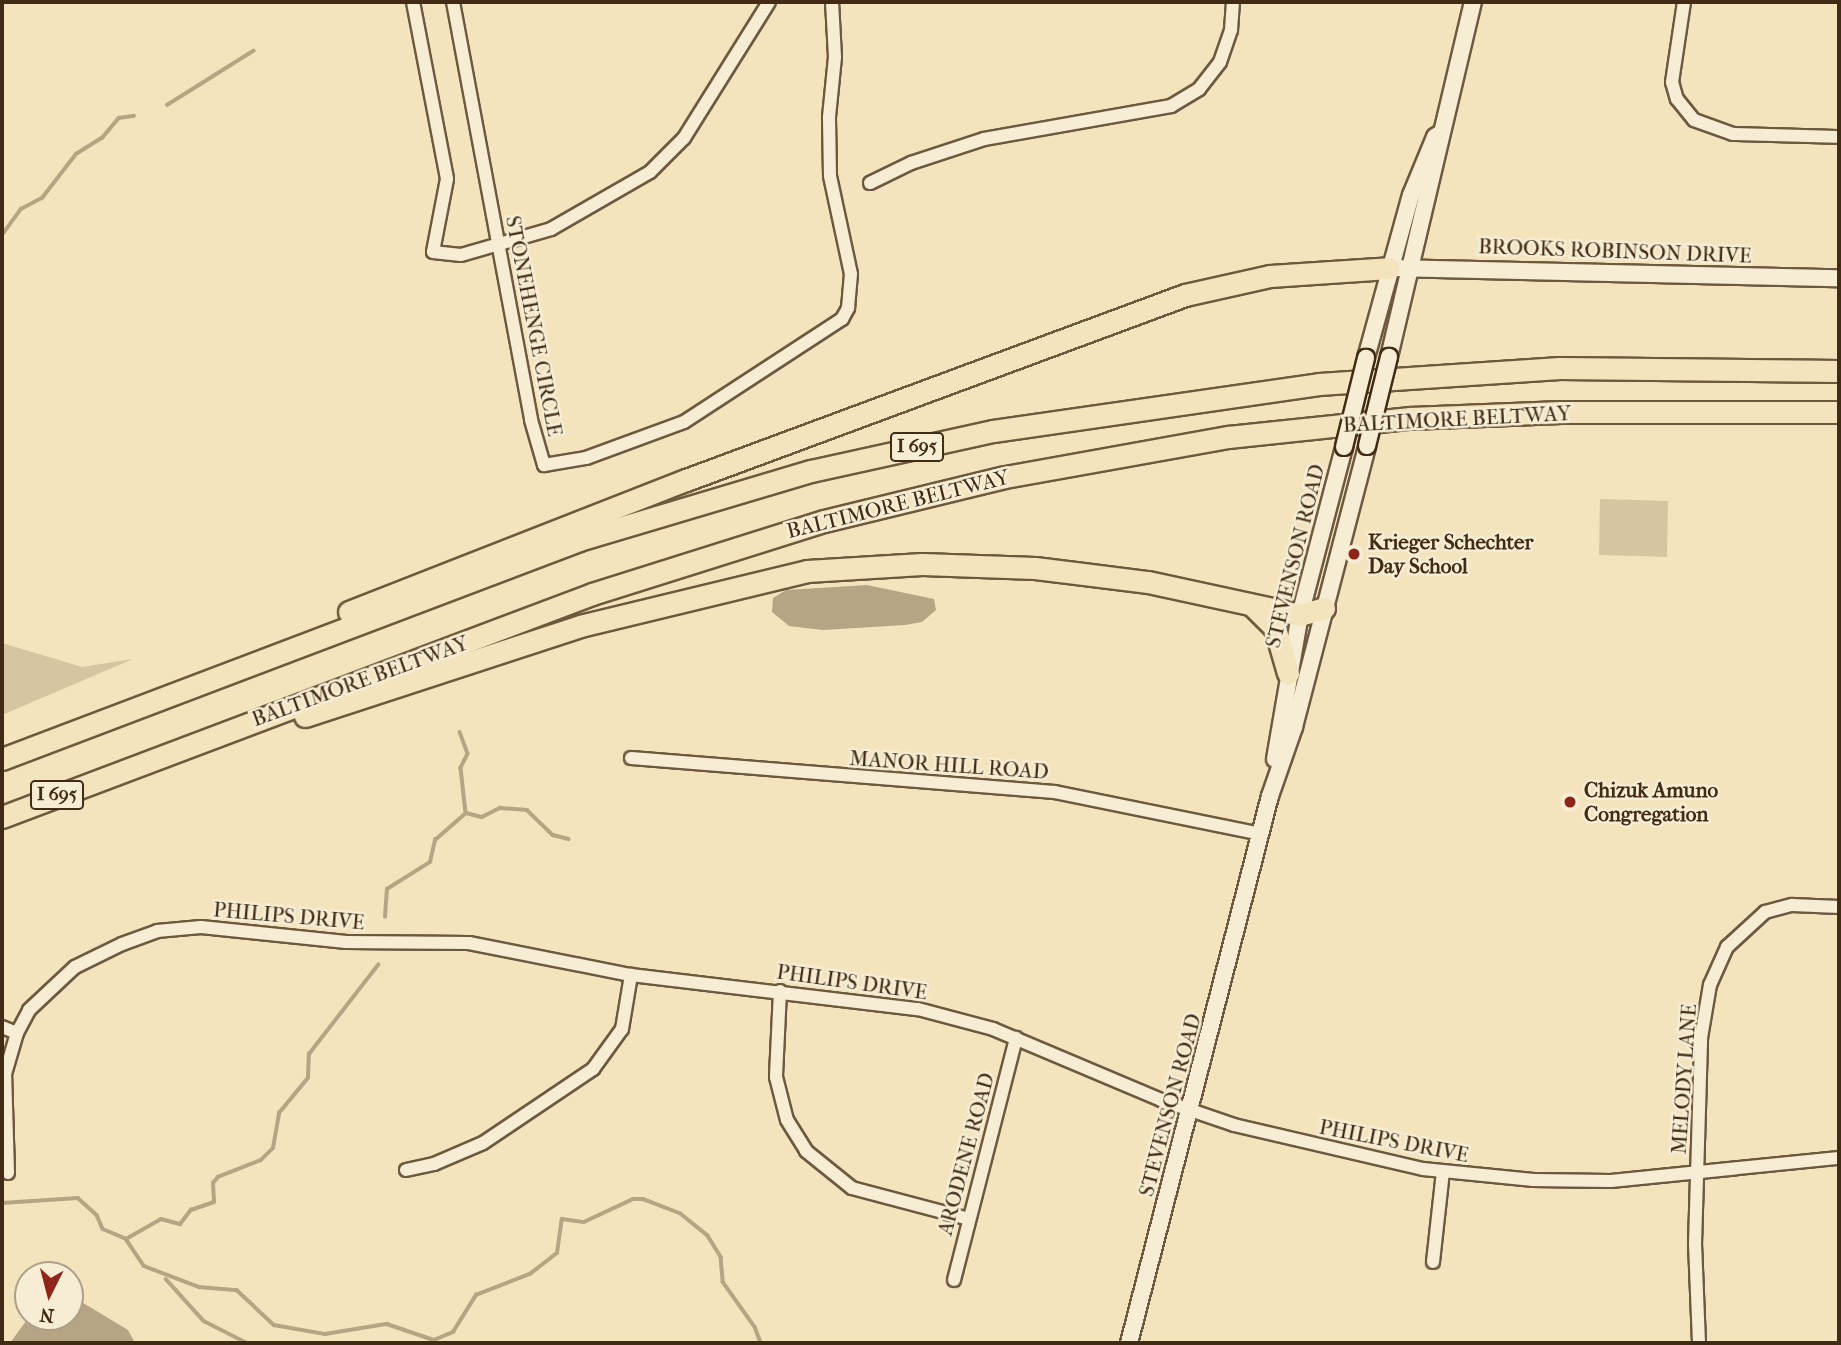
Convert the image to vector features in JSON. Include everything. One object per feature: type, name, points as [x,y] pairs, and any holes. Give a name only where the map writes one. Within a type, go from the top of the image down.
[{"type":"highway","points":[[39,745],[62,728],[457,569],[1126,315],[1185,295],[1270,276],[1389,268]]},
{"type":"highway","name":"BALTIMORE BELTWAY","points":[[2,759],[579,540],[811,471],[993,431],[1333,383],[1559,368],[1839,371]]},
{"type":"highway","name":"BALTIMORE BELTWAY","points":[[2,817],[112,773],[592,594],[721,551],[914,498],[1087,459],[1228,437],[1410,418],[1560,412],[1839,412]]},
{"type":"highway","points":[[112,773],[379,694],[580,626],[807,571],[922,564],[1035,568],[1148,582],[1300,615],[1324,608]]},
{"type":"highway","points":[[1252,604],[1275,628],[1288,673]]},
{"type":"main road","name":"STEVENSON ROAD","points":[[1129,1343],[1270,796],[1367,446],[1443,142],[1441,133],[1474,2]]},
{"type":"main road","name":"STEVENSON ROAD","points":[[1270,796],[1288,673],[1300,615],[1389,268],[1411,195],[1435,138],[1441,133]]},
{"type":"main road","name":"BROOKS ROBINSON DRIVE","points":[[1389,268],[1839,278]]},
{"type":"street","points":[[413,2],[447,178],[433,252],[461,255],[498,246],[590,210],[667,157],[699,115],[769,2]]},
{"type":"street","name":"STONEHENGE CIRCLE","points":[[453,2],[531,420],[544,465],[586,458],[684,422],[831,328],[848,308],[851,284],[848,247],[830,176],[829,117],[835,57],[832,2]]},
{"type":"street","points":[[870,183],[912,163],[975,141],[1171,106],[1199,89],[1220,62],[1231,30],[1233,2]]},
{"type":"street","points":[[1684,2],[1672,67],[1672,82],[1684,109],[1717,132],[1839,137]]},
{"type":"street","name":"MANOR HILL ROAD","points":[[631,758],[689,766],[1055,792],[1261,834]]},
{"type":"street","name":"MELODY LANE","points":[[1699,1343],[1697,1175],[1703,1025],[1710,985],[1727,947],[1765,912],[1792,905],[1839,907]]},
{"type":"street","name":"PHILIPS DRIVE","points":[[8,1173],[4,1091],[17,1033],[29,1010],[75,967],[138,937],[178,927],[369,943],[469,943],[631,975],[918,1009],[1016,1038],[1190,1111],[1339,1153],[1443,1172],[1580,1182],[1697,1175],[1839,1158]]},
{"type":"street","points":[[406,1170],[434,1164],[483,1143],[593,1069],[622,1030],[631,975]]},
{"type":"street","points":[[780,991],[776,1077],[787,1120],[806,1151],[852,1188],[969,1219]]},
{"type":"street","points":[[2,1027],[17,1033]]},
{"type":"street","name":"ARODENE ROAD","points":[[954,1280],[1016,1038]]},
{"type":"street","points":[[1433,1262],[1443,1172]]},
{"type":"shaded area","points":[[1600,499],[1668,501],[1667,557],[1599,555]]},
{"type":"shaded area","points":[[867,585],[934,599],[936,610],[922,622],[823,630],[789,626],[772,612],[773,598],[786,590]]},
{"type":"shaded area","points":[[2,643],[82,667],[133,659],[2,715]]},
{"type":"shaded area","points":[[84,1303],[128,1330],[135,1343],[10,1343],[19,1331],[84,1331]]},
{"type":"waterway","points":[[167,105],[253,51]]},
{"type":"waterway","points":[[2,235],[21,209],[42,198],[76,154],[102,138],[119,118],[134,116]]},
{"type":"waterway","points":[[460,732],[468,754],[461,768],[466,813]]},
{"type":"waterway","points":[[466,813],[482,817],[500,808],[527,810],[553,835],[569,839]]},
{"type":"waterway","points":[[385,917],[387,889],[430,862],[435,840],[466,813]]},
{"type":"waterway","points":[[126,1239],[161,1219],[180,1224],[191,1210],[214,1202],[213,1183],[218,1177],[261,1160],[273,1148],[279,1113],[308,1078],[309,1054],[378,965]]},
{"type":"waterway","points":[[2,1203],[78,1198],[97,1215],[103,1229],[126,1239],[144,1266],[199,1287],[237,1290],[274,1325],[325,1334],[387,1324],[434,1340],[453,1332],[476,1295],[530,1274],[557,1253],[562,1219],[584,1222],[633,1199],[643,1199],[680,1213],[708,1236],[721,1257],[723,1282],[755,1327],[761,1343]]},
{"type":"waterway","points":[[166,1279],[204,1321],[247,1343]]},
{"type":"place","name":"Krieger Schechter Day School","points":[[1354,554]]},
{"type":"place","name":"Chizuk Amuno Congregation","points":[[1570,802]]}]
